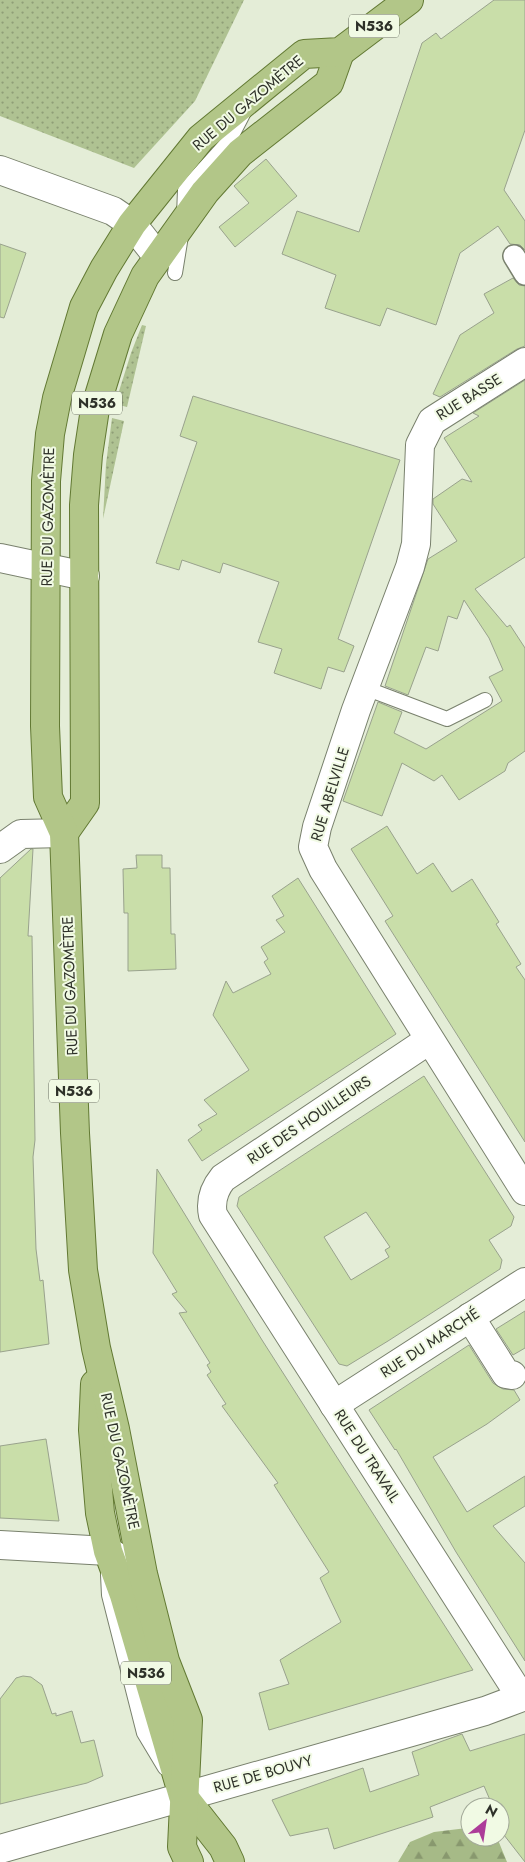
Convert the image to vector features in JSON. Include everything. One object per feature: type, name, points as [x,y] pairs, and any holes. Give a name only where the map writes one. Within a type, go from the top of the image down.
[{"type":"main road","name":"N536","points":[[64,833],[85,803],[84,505],[88,455],[95,408],[130,306],[167,265],[184,221],[205,192],[240,153],[329,83],[340,52],[409,0]]},
{"type":"main road","name":"RUE DU GAZOMÈTRE","points":[[143,1574],[115,1429],[96,1348],[83,1270],[75,1133],[64,833],[48,797],[45,726],[46,481],[50,434],[57,398],[84,307],[132,224],[201,138],[252,95],[304,54],[340,52]]},
{"type":"main road","name":"RUE DU GAZOMÈTRE","points":[[96,1348],[93,1430],[100,1513],[108,1552]]},
{"type":"main road","name":"N536","points":[[108,1552],[124,1595],[183,1796],[223,1847],[230,1862]]},
{"type":"main road","name":"N536","points":[[143,1574],[165,1661],[188,1720],[182,1847],[189,1862]]},
{"type":"street","points":[[0,170],[113,211],[132,224],[167,265]]},
{"type":"street","name":"RUE BASSE","points":[[422,440],[432,421],[525,362]]},
{"type":"street","name":"RUE ABELVILLE","points":[[422,440],[419,457],[416,544],[317,827],[313,847],[322,869],[525,1191]]},
{"type":"street","points":[[0,558],[85,576]]},
{"type":"street","points":[[0,849],[21,834],[64,833]]},
{"type":"street","name":"RUE DES HOUILLEURS","points":[[213,1215],[213,1196],[216,1186],[223,1178],[429,1040]]},
{"type":"street","name":"RUE DU TRAVAIL","points":[[213,1215],[523,1696]]},
{"type":"street","name":"RUE DU MARCHÉ","points":[[334,1405],[525,1282]]},
{"type":"street","points":[[470,1317],[506,1374],[512,1375]]},
{"type":"street","points":[[0,1545],[108,1552],[143,1574]]},
{"type":"street","name":"RUE DE BOUVY","points":[[0,1849],[485,1711],[523,1696]]},
{"type":"lane","points":[[184,221],[185,190],[229,141],[252,95]]},
{"type":"lane","points":[[365,688],[447,719],[485,700]]},
{"type":"green space","points":[[0,0],[244,0],[195,101],[134,168],[0,116]]},
{"type":"green space","points":[[142,325],[146,326],[127,407],[115,404],[131,353]]},
{"type":"green space","points":[[112,418],[124,421],[103,519],[106,464]]},
{"type":"green space","points":[[460,1829],[460,1847],[501,1847],[507,1862],[398,1862],[410,1842],[434,1832]]},
{"type":"building","points":[[494,0],[525,0],[525,130],[504,190],[525,221],[525,250],[520,245],[510,244],[498,226],[460,253],[436,325],[387,308],[380,326],[325,308],[336,275],[282,254],[297,211],[359,232],[422,43],[436,33],[441,39]]},
{"type":"building","points":[[266,159],[297,196],[235,247],[219,227],[249,203],[234,186]]},
{"type":"building","points":[[0,244],[26,253],[4,318],[0,317]]},
{"type":"building","points":[[513,278],[519,285],[525,286],[525,346],[517,349],[440,397],[433,394],[460,335],[494,313],[484,294]]},
{"type":"building","points":[[525,380],[525,557],[475,589],[507,627],[510,625],[525,648],[525,751],[508,763],[505,771],[459,800],[442,775],[434,781],[402,763],[382,816],[343,801],[378,702],[402,712],[394,733],[426,749],[502,701],[489,677],[503,670],[489,638],[464,600],[457,619],[448,616],[438,651],[426,647],[408,695],[385,686],[428,559],[457,541],[433,504],[433,499],[462,479],[472,482],[444,438],[479,416],[473,413]]},
{"type":"building","points":[[193,396],[400,460],[338,639],[354,646],[344,672],[328,667],[321,689],[274,673],[282,649],[258,642],[279,582],[223,563],[220,573],[182,560],[179,570],[156,563],[197,442],[180,436]]},
{"type":"building","points":[[387,826],[417,874],[433,863],[452,892],[472,879],[499,922],[496,924],[521,964],[516,967],[525,980],[525,1142],[385,921],[393,916],[351,849]]},
{"type":"building","points":[[33,849],[28,936],[32,936],[35,1140],[33,1157],[36,1249],[40,1281],[43,1280],[49,1344],[0,1352],[0,878]]},
{"type":"building","points":[[136,855],[162,855],[162,868],[170,868],[171,934],[175,934],[176,969],[128,971],[128,913],[124,913],[123,869],[137,868]]},
{"type":"building","points":[[298,878],[396,1034],[202,1161],[188,1140],[202,1130],[198,1125],[217,1114],[204,1100],[249,1070],[213,1015],[226,981],[233,993],[271,974],[264,962],[268,959],[261,947],[285,932],[276,920],[284,916],[272,896]]},
{"type":"building","points":[[424,1076],[514,1217],[511,1226],[489,1240],[502,1260],[500,1269],[347,1366],[339,1364],[237,1206],[239,1197]],"holes":[[[366,1212],[390,1247],[385,1250],[389,1257],[351,1280],[324,1237]]]},
{"type":"building","points":[[157,1169],[262,1340],[473,1670],[269,1730],[259,1693],[289,1684],[280,1660],[341,1622],[320,1578],[329,1572],[274,1485],[278,1483],[222,1406],[226,1404],[207,1375],[211,1372],[207,1365],[210,1363],[179,1313],[187,1312],[172,1294],[177,1292],[153,1253]]},
{"type":"building","points":[[525,1311],[525,1348],[513,1355],[496,1329]]},
{"type":"building","points":[[469,1345],[493,1383],[503,1389],[514,1390],[520,1400],[487,1424],[433,1457],[467,1512],[525,1476],[525,1506],[493,1526],[525,1563],[525,1661],[456,1552],[396,1449],[369,1410]]},
{"type":"building","points":[[46,1439],[59,1521],[0,1518],[0,1446]]},
{"type":"building","points":[[23,1676],[31,1677],[42,1685],[52,1714],[56,1713],[56,1716],[72,1711],[81,1743],[94,1740],[103,1776],[87,1783],[0,1804],[0,1699],[16,1678]]},
{"type":"building","points":[[462,1734],[470,1751],[525,1734],[525,1862],[510,1843],[510,1797],[489,1797],[484,1786],[430,1807],[433,1817],[334,1849],[328,1828],[290,1836],[272,1800],[363,1768],[370,1792],[419,1775],[412,1752]]}]
